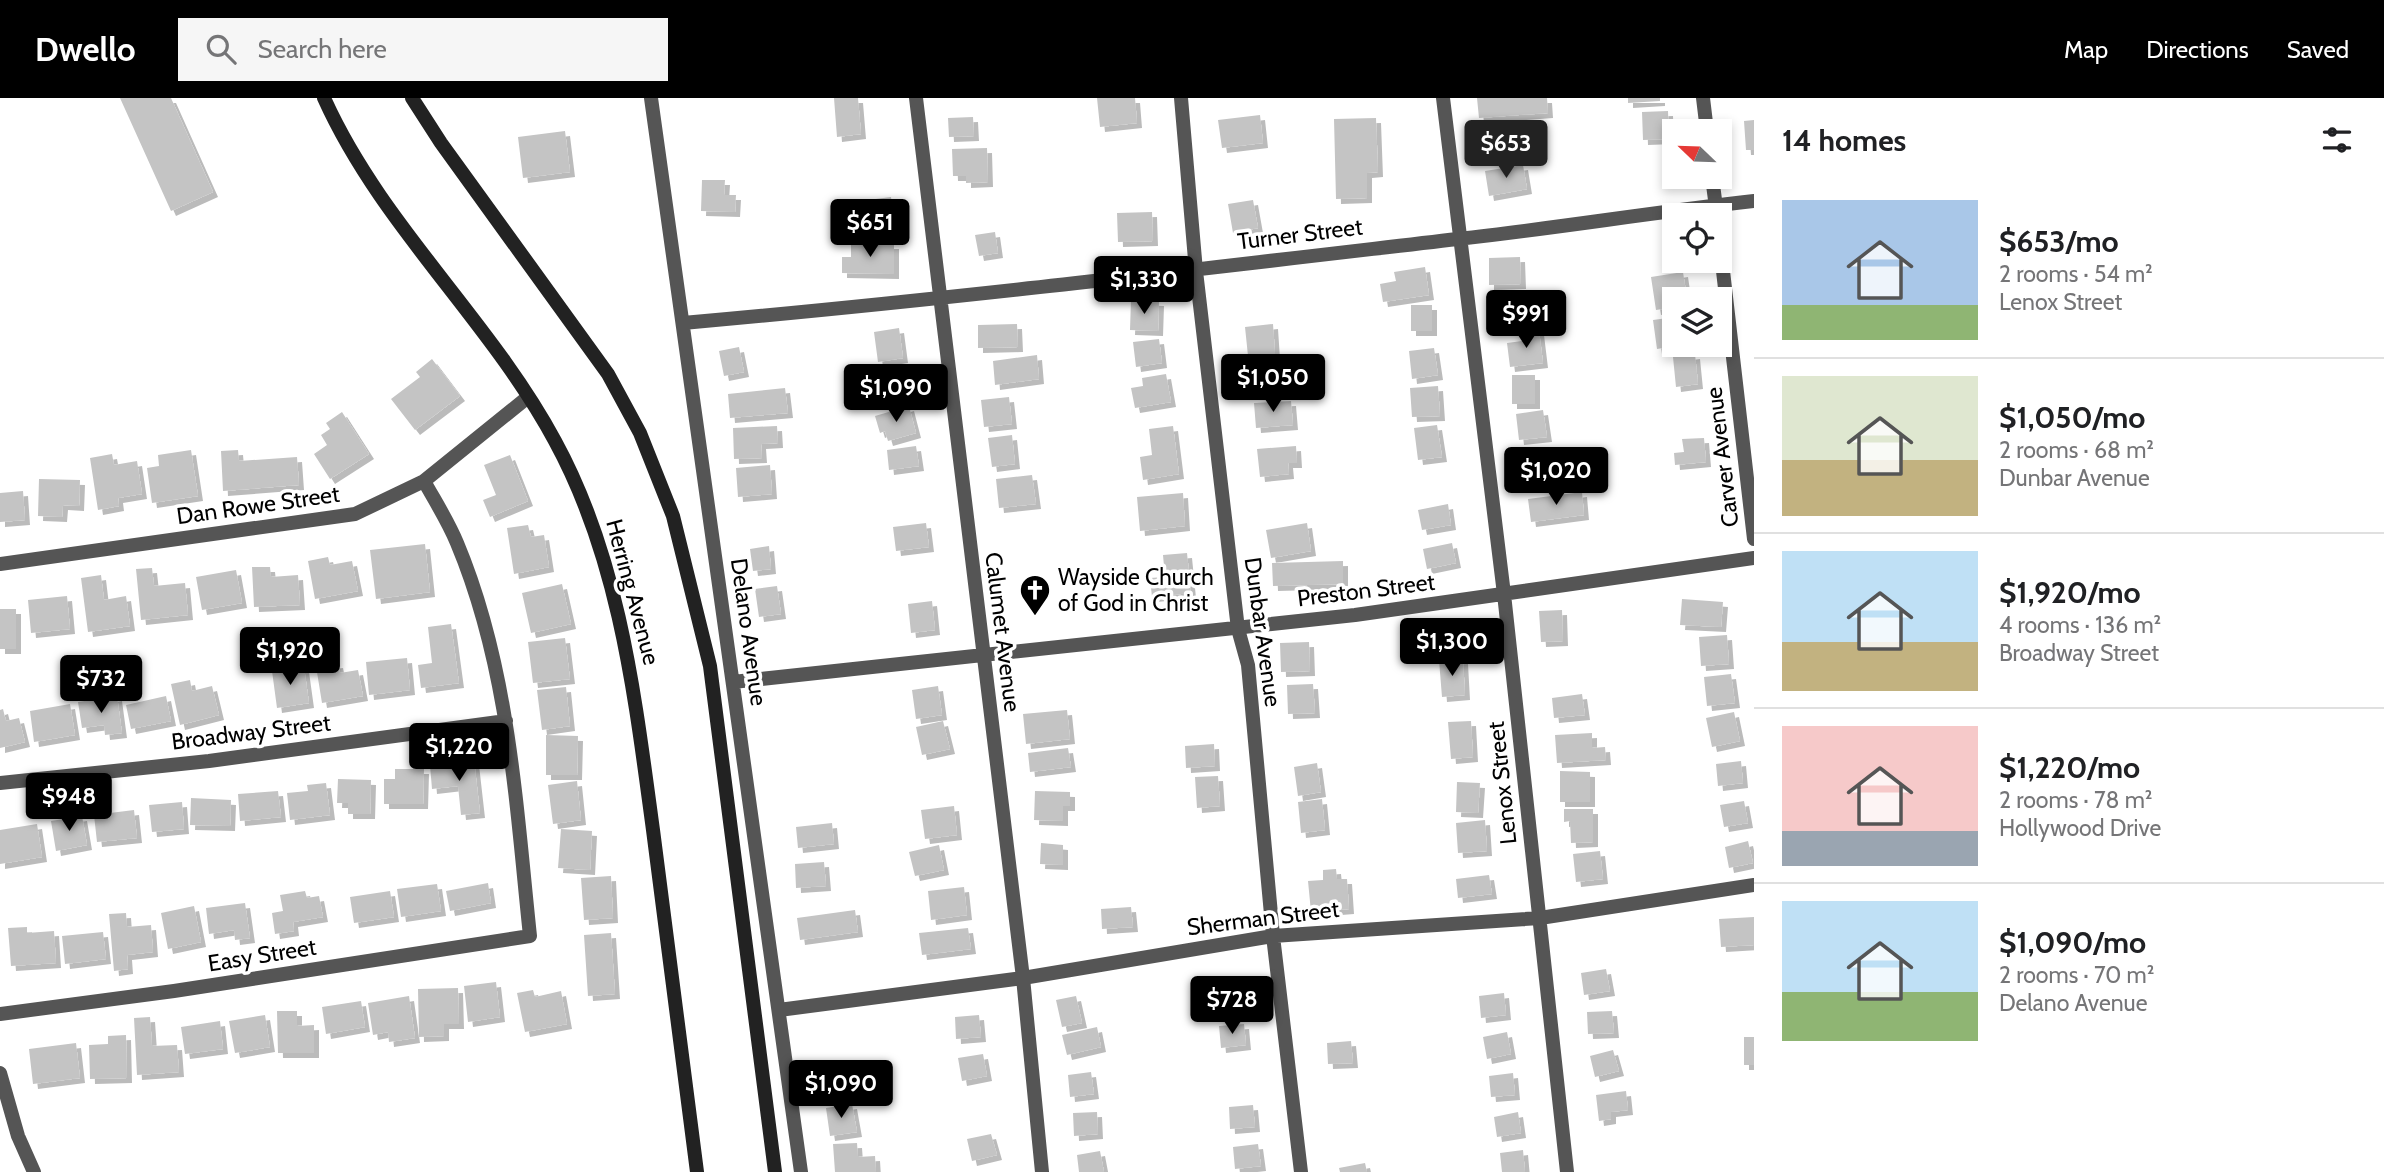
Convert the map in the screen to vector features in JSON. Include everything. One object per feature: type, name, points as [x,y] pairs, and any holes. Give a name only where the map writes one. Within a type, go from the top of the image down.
[{"type":"main road","name":"Herring Avenue","points":[[324,98],[369,179],[528,397],[555,440],[587,510],[632,676],[697,1172]]},
{"type":"main road","points":[[412,98],[440,143],[608,374],[640,433],[673,516],[710,666],[775,1172]]},
{"type":"street","name":"Delano Avenue","points":[[651,98],[801,1172]]},
{"type":"street","name":"Calumet Avenue","points":[[916,98],[981,656],[1023,978],[1042,1172]]},
{"type":"street","name":"Dunbar Avenue","points":[[1181,98],[1196,271],[1238,629],[1248,665],[1273,936],[1301,1172]]},
{"type":"street","name":"Lenox Street","points":[[1443,98],[1504,594],[1567,1172]]},
{"type":"street","points":[[1703,98],[1706,119]]},
{"type":"street","name":"Turner Street","points":[[1732,206],[1754,201]]},
{"type":"street","name":"Turner Street","points":[[683,323],[941,300],[1196,271],[1294,256],[1662,216]]},
{"type":"street","name":"Carver Avenue","points":[[1723,273],[1754,539]]},
{"type":"street","name":"Dan Rowe Street","points":[[0,564],[355,514],[424,481],[528,397]]},
{"type":"street","points":[[424,481],[457,542],[475,591],[506,721]]},
{"type":"street","name":"Preston Street","points":[[733,682],[1238,629],[1754,558]]},
{"type":"street","name":"Broadway Street","points":[[0,783],[209,761],[506,721]]},
{"type":"street","name":"Easy Street","points":[[0,1014],[174,991],[530,936],[506,721]]},
{"type":"street","name":"Sherman Street","points":[[779,1010],[1023,978],[1273,936],[1540,918],[1754,885]]},
{"type":"street","points":[[0,1073],[18,1136],[34,1172]]},
{"type":"building","points":[[120,98],[171,98],[213,192],[171,211]]},
{"type":"building","points":[[834,98],[858,98],[861,134],[837,137]]},
{"type":"building","points":[[1097,98],[1135,98],[1137,123],[1100,127]]},
{"type":"building","points":[[1477,98],[1547,98],[1548,113],[1479,118]]},
{"type":"building","points":[[1628,98],[1660,98],[1660,101],[1628,103]]},
{"type":"building","points":[[1668,111],[1668,119],[1662,119],[1662,139],[1643,140],[1642,112]]},
{"type":"building","points":[[1260,115],[1263,143],[1222,148],[1218,120]]},
{"type":"building","points":[[973,117],[974,136],[949,137],[948,118]]},
{"type":"building","points":[[1376,118],[1378,172],[1367,173],[1367,198],[1336,199],[1334,119]]},
{"type":"building","points":[[1754,120],[1754,150],[1746,150],[1744,121]]},
{"type":"building","points":[[1481,127],[1512,127],[1513,159],[1482,160]]},
{"type":"building","points":[[565,131],[570,172],[523,178],[518,137]]},
{"type":"building","points":[[987,148],[988,182],[966,183],[966,176],[953,176],[952,149]]},
{"type":"building","points":[[1523,165],[1527,189],[1489,196],[1485,171]]},
{"type":"building","points":[[702,180],[725,180],[724,195],[736,195],[735,212],[701,211]]},
{"type":"building","points":[[891,197],[894,221],[862,225],[860,201]]},
{"type":"building","points":[[1253,200],[1258,228],[1233,233],[1228,204]]},
{"type":"building","points":[[1152,212],[1153,241],[1118,242],[1117,213]]},
{"type":"building","points":[[995,232],[998,253],[979,256],[975,235]]},
{"type":"building","points":[[851,244],[894,244],[894,274],[842,273],[842,257],[851,257]]},
{"type":"building","points":[[1520,257],[1521,284],[1489,285],[1489,258]]},
{"type":"building","points":[[1425,267],[1429,295],[1383,302],[1380,284],[1396,281],[1394,272]]},
{"type":"building","points":[[1683,273],[1685,287],[1662,287],[1662,309],[1656,310],[1651,277]]},
{"type":"building","points":[[1535,297],[1536,321],[1503,322],[1501,299]]},
{"type":"building","points":[[1131,300],[1159,301],[1158,331],[1130,330]]},
{"type":"building","points":[[1411,305],[1432,305],[1432,331],[1411,331]]},
{"type":"building","points":[[1662,319],[1662,348],[1657,349],[1653,320]]},
{"type":"building","points":[[1017,324],[1018,347],[978,348],[978,325]]},
{"type":"building","points":[[1273,324],[1275,354],[1248,356],[1245,327]]},
{"type":"building","points":[[899,328],[903,358],[878,362],[874,332]]},
{"type":"building","points":[[1539,330],[1543,363],[1510,367],[1507,343],[1522,341],[1521,332]]},
{"type":"building","points":[[1159,339],[1162,363],[1136,367],[1133,342]]},
{"type":"building","points":[[739,347],[744,372],[724,376],[719,351]]},
{"type":"building","points":[[1434,348],[1438,375],[1412,379],[1409,351]]},
{"type":"building","points":[[1037,355],[1039,379],[995,385],[993,361]]},
{"type":"building","points":[[1673,357],[1695,357],[1698,384],[1676,387]]},
{"type":"building","points":[[432,359],[460,396],[415,430],[391,399],[420,377],[416,372]]},
{"type":"building","points":[[1277,363],[1280,392],[1252,395],[1249,366]]},
{"type":"building","points":[[906,365],[911,387],[892,391],[887,369]]},
{"type":"building","points":[[1166,374],[1171,402],[1135,408],[1131,388],[1143,386],[1142,378]]},
{"type":"building","points":[[1512,375],[1535,375],[1535,404],[1512,404]]},
{"type":"building","points":[[1438,386],[1440,416],[1412,417],[1410,388]]},
{"type":"building","points":[[785,388],[788,413],[730,418],[728,394]]},
{"type":"building","points":[[1009,397],[1012,424],[984,427],[981,400]]},
{"type":"building","points":[[1291,401],[1293,425],[1256,428],[1254,403]]},
{"type":"building","points":[[909,406],[916,433],[888,441],[885,431],[880,433],[875,416]]},
{"type":"building","points":[[1543,410],[1547,437],[1519,440],[1516,414]]},
{"type":"building","points":[[342,412],[369,454],[330,479],[314,454],[327,445],[321,435],[330,429],[326,423]]},
{"type":"building","points":[[1437,425],[1442,457],[1418,460],[1414,428]]},
{"type":"building","points":[[777,426],[778,443],[761,444],[762,458],[734,459],[733,428]]},
{"type":"building","points":[[1173,426],[1179,474],[1143,480],[1140,457],[1152,455],[1149,429]]},
{"type":"building","points":[[1012,435],[1015,464],[992,467],[988,438]]},
{"type":"building","points":[[1704,438],[1706,462],[1675,465],[1674,453],[1684,452],[1682,439]]},
{"type":"building","points":[[916,446],[919,466],[889,470],[887,450]]},
{"type":"building","points":[[1296,446],[1297,463],[1288,463],[1289,474],[1260,477],[1257,449]]},
{"type":"building","points":[[191,450],[198,496],[152,503],[147,468],[159,466],[158,455]]},
{"type":"building","points":[[238,450],[239,461],[297,457],[299,485],[223,491],[221,451]]},
{"type":"building","points":[[1556,453],[1560,480],[1524,486],[1520,459]]},
{"type":"building","points":[[112,454],[114,465],[137,461],[142,494],[118,498],[119,506],[98,510],[90,458]]},
{"type":"building","points":[[510,455],[528,501],[490,517],[483,500],[496,495],[484,465]]},
{"type":"building","points":[[770,465],[772,494],[738,497],[736,468]]},
{"type":"building","points":[[1032,475],[1036,504],[999,508],[996,479]]},
{"type":"building","points":[[39,479],[80,480],[79,506],[63,505],[62,517],[38,516]]},
{"type":"building","points":[[23,491],[25,520],[0,522],[0,493]]},
{"type":"building","points":[[1582,492],[1584,515],[1531,522],[1528,499]]},
{"type":"building","points":[[1183,493],[1185,526],[1140,531],[1137,497]]},
{"type":"building","points":[[1448,504],[1451,525],[1422,530],[1418,510]]},
{"type":"building","points":[[926,523],[929,547],[896,551],[893,527]]},
{"type":"building","points":[[1307,523],[1311,551],[1271,558],[1266,530]]},
{"type":"building","points":[[528,525],[531,537],[544,535],[549,567],[514,574],[507,528]]},
{"type":"building","points":[[1452,543],[1456,563],[1427,569],[1423,549]]},
{"type":"building","points":[[425,544],[430,592],[376,599],[370,550]]},
{"type":"building","points":[[769,546],[771,569],[753,571],[750,549]]},
{"type":"building","points":[[1187,553],[1191,593],[1152,597],[1150,578],[1165,577],[1163,555]]},
{"type":"building","points":[[328,557],[330,565],[352,561],[358,591],[315,599],[308,561]]},
{"type":"building","points":[[1343,561],[1343,584],[1273,586],[1272,563]]},
{"type":"building","points":[[252,567],[270,567],[271,577],[298,575],[300,605],[254,607]]},
{"type":"building","points":[[152,568],[154,586],[185,583],[188,615],[141,620],[136,569]]},
{"type":"building","points":[[236,570],[242,603],[202,610],[196,577]]},
{"type":"building","points":[[101,575],[104,600],[126,596],[130,626],[88,632],[81,578]]},
{"type":"building","points":[[562,584],[571,624],[531,633],[522,593]]},
{"type":"building","points":[[777,586],[781,614],[759,617],[755,589]]},
{"type":"building","points":[[67,596],[70,629],[31,633],[28,600]]},
{"type":"building","points":[[1682,599],[1723,602],[1721,627],[1680,625]]},
{"type":"building","points":[[932,601],[935,630],[911,633],[908,604]]},
{"type":"building","points":[[0,609],[16,609],[16,649],[0,649]]},
{"type":"building","points":[[1562,610],[1563,641],[1541,642],[1539,611]]},
{"type":"building","points":[[451,624],[459,683],[421,688],[418,665],[432,663],[428,627]]},
{"type":"building","points":[[1458,629],[1461,650],[1427,655],[1424,634]]},
{"type":"building","points":[[1727,635],[1729,664],[1701,666],[1699,637]]},
{"type":"building","points":[[565,638],[570,679],[533,683],[528,642]]},
{"type":"building","points":[[1309,642],[1310,671],[1281,672],[1280,643]]},
{"type":"building","points":[[407,658],[410,690],[369,695],[366,662]]},
{"type":"building","points":[[1463,659],[1465,695],[1442,697],[1439,660]]},
{"type":"building","points":[[338,663],[340,673],[358,670],[363,696],[322,703],[316,666]]},
{"type":"building","points":[[304,667],[309,703],[277,708],[272,671]]},
{"type":"building","points":[[1731,674],[1735,703],[1707,706],[1704,677]]},
{"type":"building","points":[[190,680],[192,691],[212,686],[219,715],[180,725],[171,684]]},
{"type":"building","points":[[1313,684],[1315,713],[1288,714],[1287,685]]},
{"type":"building","points":[[938,686],[942,715],[916,719],[912,690]]},
{"type":"building","points":[[566,687],[570,726],[542,730],[537,690]]},
{"type":"building","points":[[1582,694],[1585,715],[1554,718],[1552,698]]},
{"type":"building","points":[[117,696],[122,733],[105,735],[104,725],[82,728],[78,702]]},
{"type":"building","points":[[166,696],[171,721],[131,729],[126,705]]},
{"type":"building","points":[[70,704],[75,735],[34,742],[30,711]]},
{"type":"building","points":[[3,709],[6,721],[19,718],[25,742],[0,748],[0,710]]},
{"type":"building","points":[[1067,710],[1070,739],[1026,744],[1023,714]]},
{"type":"building","points":[[1734,712],[1740,741],[1712,747],[1706,718]]},
{"type":"building","points":[[943,721],[950,749],[922,755],[916,727]]},
{"type":"building","points":[[1471,721],[1473,757],[1451,759],[1448,722]]},
{"type":"building","points":[[1592,733],[1592,748],[1605,747],[1606,760],[1557,763],[1555,735]]},
{"type":"building","points":[[546,735],[578,736],[577,775],[546,775]]},
{"type":"building","points":[[1214,744],[1215,766],[1186,768],[1185,746]]},
{"type":"building","points":[[1068,748],[1071,767],[1030,772],[1028,753]]},
{"type":"building","points":[[474,760],[480,813],[461,815],[458,786],[432,789],[430,765]]},
{"type":"building","points":[[1741,761],[1743,783],[1718,786],[1716,764]]},
{"type":"building","points":[[1317,763],[1321,792],[1298,796],[1294,767]]},
{"type":"building","points":[[395,769],[424,769],[423,804],[384,804],[384,779],[395,779]]},
{"type":"building","points":[[1560,771],[1590,772],[1590,802],[1560,802]]},
{"type":"building","points":[[1218,776],[1220,806],[1197,808],[1195,777]]},
{"type":"building","points":[[338,779],[371,780],[370,814],[348,814],[348,803],[337,803]]},
{"type":"building","points":[[577,781],[581,820],[553,824],[548,785]]},
{"type":"building","points":[[1457,782],[1480,783],[1478,813],[1456,812]]},
{"type":"building","points":[[326,783],[330,815],[290,820],[287,793],[308,791],[307,785]]},
{"type":"building","points":[[278,791],[281,817],[240,821],[238,794]]},
{"type":"building","points":[[1035,791],[1070,792],[1070,806],[1063,806],[1063,821],[1034,820]]},
{"type":"building","points":[[191,798],[231,800],[230,826],[190,825]]},
{"type":"building","points":[[1322,799],[1325,830],[1301,833],[1298,802]]},
{"type":"building","points":[[1744,801],[1748,823],[1724,827],[1720,805]]},
{"type":"building","points":[[182,802],[184,829],[152,832],[149,805]]},
{"type":"building","points":[[954,806],[957,835],[925,839],[921,810]]},
{"type":"building","points":[[1564,809],[1593,809],[1593,842],[1571,843],[1570,821],[1564,822]]},
{"type":"building","points":[[134,810],[137,838],[97,842],[94,815]]},
{"type":"building","points":[[82,816],[87,845],[56,851],[51,821]]},
{"type":"building","points":[[1485,820],[1487,851],[1458,853],[1456,823]]},
{"type":"building","points":[[832,823],[834,844],[798,848],[796,827]]},
{"type":"building","points":[[37,824],[42,857],[0,864],[0,830]]},
{"type":"building","points":[[561,829],[592,831],[590,870],[558,868]]},
{"type":"building","points":[[1748,841],[1753,863],[1729,868],[1725,847]]},
{"type":"building","points":[[1041,843],[1063,845],[1063,865],[1040,864]]},
{"type":"building","points":[[939,845],[944,870],[915,876],[909,852]]},
{"type":"building","points":[[1600,851],[1603,879],[1576,882],[1573,854]]},
{"type":"building","points":[[824,862],[826,886],[796,888],[795,864]]},
{"type":"building","points":[[1336,869],[1337,879],[1347,879],[1349,909],[1311,912],[1308,881],[1323,880],[1323,870]]},
{"type":"building","points":[[1489,875],[1492,894],[1458,898],[1456,879]]},
{"type":"building","points":[[611,876],[613,918],[584,920],[581,878]]},
{"type":"building","points":[[488,883],[491,903],[450,911],[446,891]]},
{"type":"building","points":[[437,884],[441,911],[401,917],[397,889]]},
{"type":"building","points":[[964,887],[967,915],[931,920],[928,891]]},
{"type":"building","points":[[305,891],[307,898],[319,896],[323,917],[293,922],[294,931],[275,934],[272,913],[283,911],[280,895]]},
{"type":"building","points":[[390,891],[394,917],[354,923],[350,897]]},
{"type":"building","points":[[245,903],[250,938],[235,940],[234,930],[209,934],[206,908]]},
{"type":"building","points":[[194,906],[201,942],[168,949],[161,913]]},
{"type":"building","points":[[1131,907],[1133,927],[1102,929],[1101,909]]},
{"type":"building","points":[[855,910],[858,932],[800,940],[797,918]]},
{"type":"building","points":[[126,913],[127,927],[151,925],[153,952],[127,955],[128,969],[114,971],[109,914]]},
{"type":"building","points":[[1754,917],[1754,945],[1721,947],[1719,919]]},
{"type":"building","points":[[27,927],[27,933],[54,931],[56,963],[11,966],[8,928]]},
{"type":"building","points":[[968,928],[971,949],[922,955],[919,933]]},
{"type":"building","points":[[103,932],[106,959],[65,964],[62,936]]},
{"type":"building","points":[[611,933],[615,994],[588,996],[584,935]]},
{"type":"building","points":[[1606,969],[1610,991],[1584,995],[1581,973]]},
{"type":"building","points":[[496,982],[500,1017],[468,1022],[464,986]]},
{"type":"building","points":[[458,988],[459,1024],[444,1024],[444,1036],[419,1037],[418,989]]},
{"type":"building","points":[[533,990],[535,997],[561,991],[567,1024],[525,1032],[517,993]]},
{"type":"building","points":[[1504,993],[1506,1015],[1481,1018],[1479,996]]},
{"type":"building","points":[[409,996],[415,1038],[389,1042],[388,1032],[373,1035],[368,1003]]},
{"type":"building","points":[[1076,996],[1082,1023],[1062,1027],[1056,1000]]},
{"type":"building","points":[[361,1001],[365,1027],[326,1034],[322,1007]]},
{"type":"building","points":[[277,1011],[297,1011],[297,1026],[314,1025],[314,1053],[278,1053]]},
{"type":"building","points":[[1612,1011],[1614,1033],[1588,1034],[1587,1012]]},
{"type":"building","points":[[265,1015],[270,1047],[235,1053],[229,1021]]},
{"type":"building","points":[[979,1015],[981,1037],[956,1039],[955,1017]]},
{"type":"building","points":[[150,1017],[152,1046],[177,1045],[179,1072],[137,1075],[134,1018]]},
{"type":"building","points":[[220,1021],[223,1049],[185,1054],[181,1027]]},
{"type":"building","points":[[1244,1024],[1246,1045],[1221,1048],[1219,1026]]},
{"type":"building","points":[[1097,1027],[1101,1047],[1067,1055],[1062,1035]]},
{"type":"building","points":[[1507,1032],[1511,1054],[1487,1059],[1483,1037]]},
{"type":"building","points":[[126,1035],[127,1078],[90,1079],[89,1045],[108,1044],[108,1036]]},
{"type":"building","points":[[1744,1037],[1754,1037],[1754,1065],[1744,1065]]},
{"type":"building","points":[[1351,1041],[1353,1063],[1328,1064],[1327,1043]]},
{"type":"building","points":[[76,1043],[80,1078],[33,1084],[29,1049]]},
{"type":"building","points":[[1613,1050],[1619,1071],[1595,1077],[1590,1056]]},
{"type":"building","points":[[983,1054],[987,1076],[962,1081],[958,1058]]},
{"type":"building","points":[[816,1061],[848,1062],[846,1096],[815,1095]]},
{"type":"building","points":[[1091,1072],[1094,1094],[1070,1097],[1068,1075]]},
{"type":"building","points":[[1513,1073],[1515,1095],[1491,1097],[1489,1076]]},
{"type":"building","points":[[1626,1091],[1628,1110],[1611,1112],[1611,1119],[1599,1121],[1596,1095]]},
{"type":"building","points":[[852,1104],[857,1132],[830,1136],[826,1108]]},
{"type":"building","points":[[1253,1105],[1255,1127],[1230,1129],[1229,1107]]},
{"type":"building","points":[[1097,1112],[1098,1134],[1074,1136],[1073,1113]]},
{"type":"building","points":[[1518,1112],[1521,1133],[1497,1137],[1494,1117]]},
{"type":"building","points":[[991,1134],[997,1155],[972,1161],[967,1139]]},
{"type":"building","points":[[857,1143],[858,1157],[875,1156],[876,1172],[835,1172],[833,1144]]},
{"type":"building","points":[[1258,1144],[1261,1166],[1235,1169],[1233,1147]]},
{"type":"building","points":[[1523,1150],[1525,1172],[1502,1172],[1500,1153]]},
{"type":"building","points":[[1100,1151],[1104,1172],[1079,1172],[1077,1155]]},
{"type":"building","points":[[1365,1163],[1367,1172],[1340,1172],[1339,1168]]},
{"type":"place","name":"Wayside Church of God in Christ","points":[[1035,617]]}]
